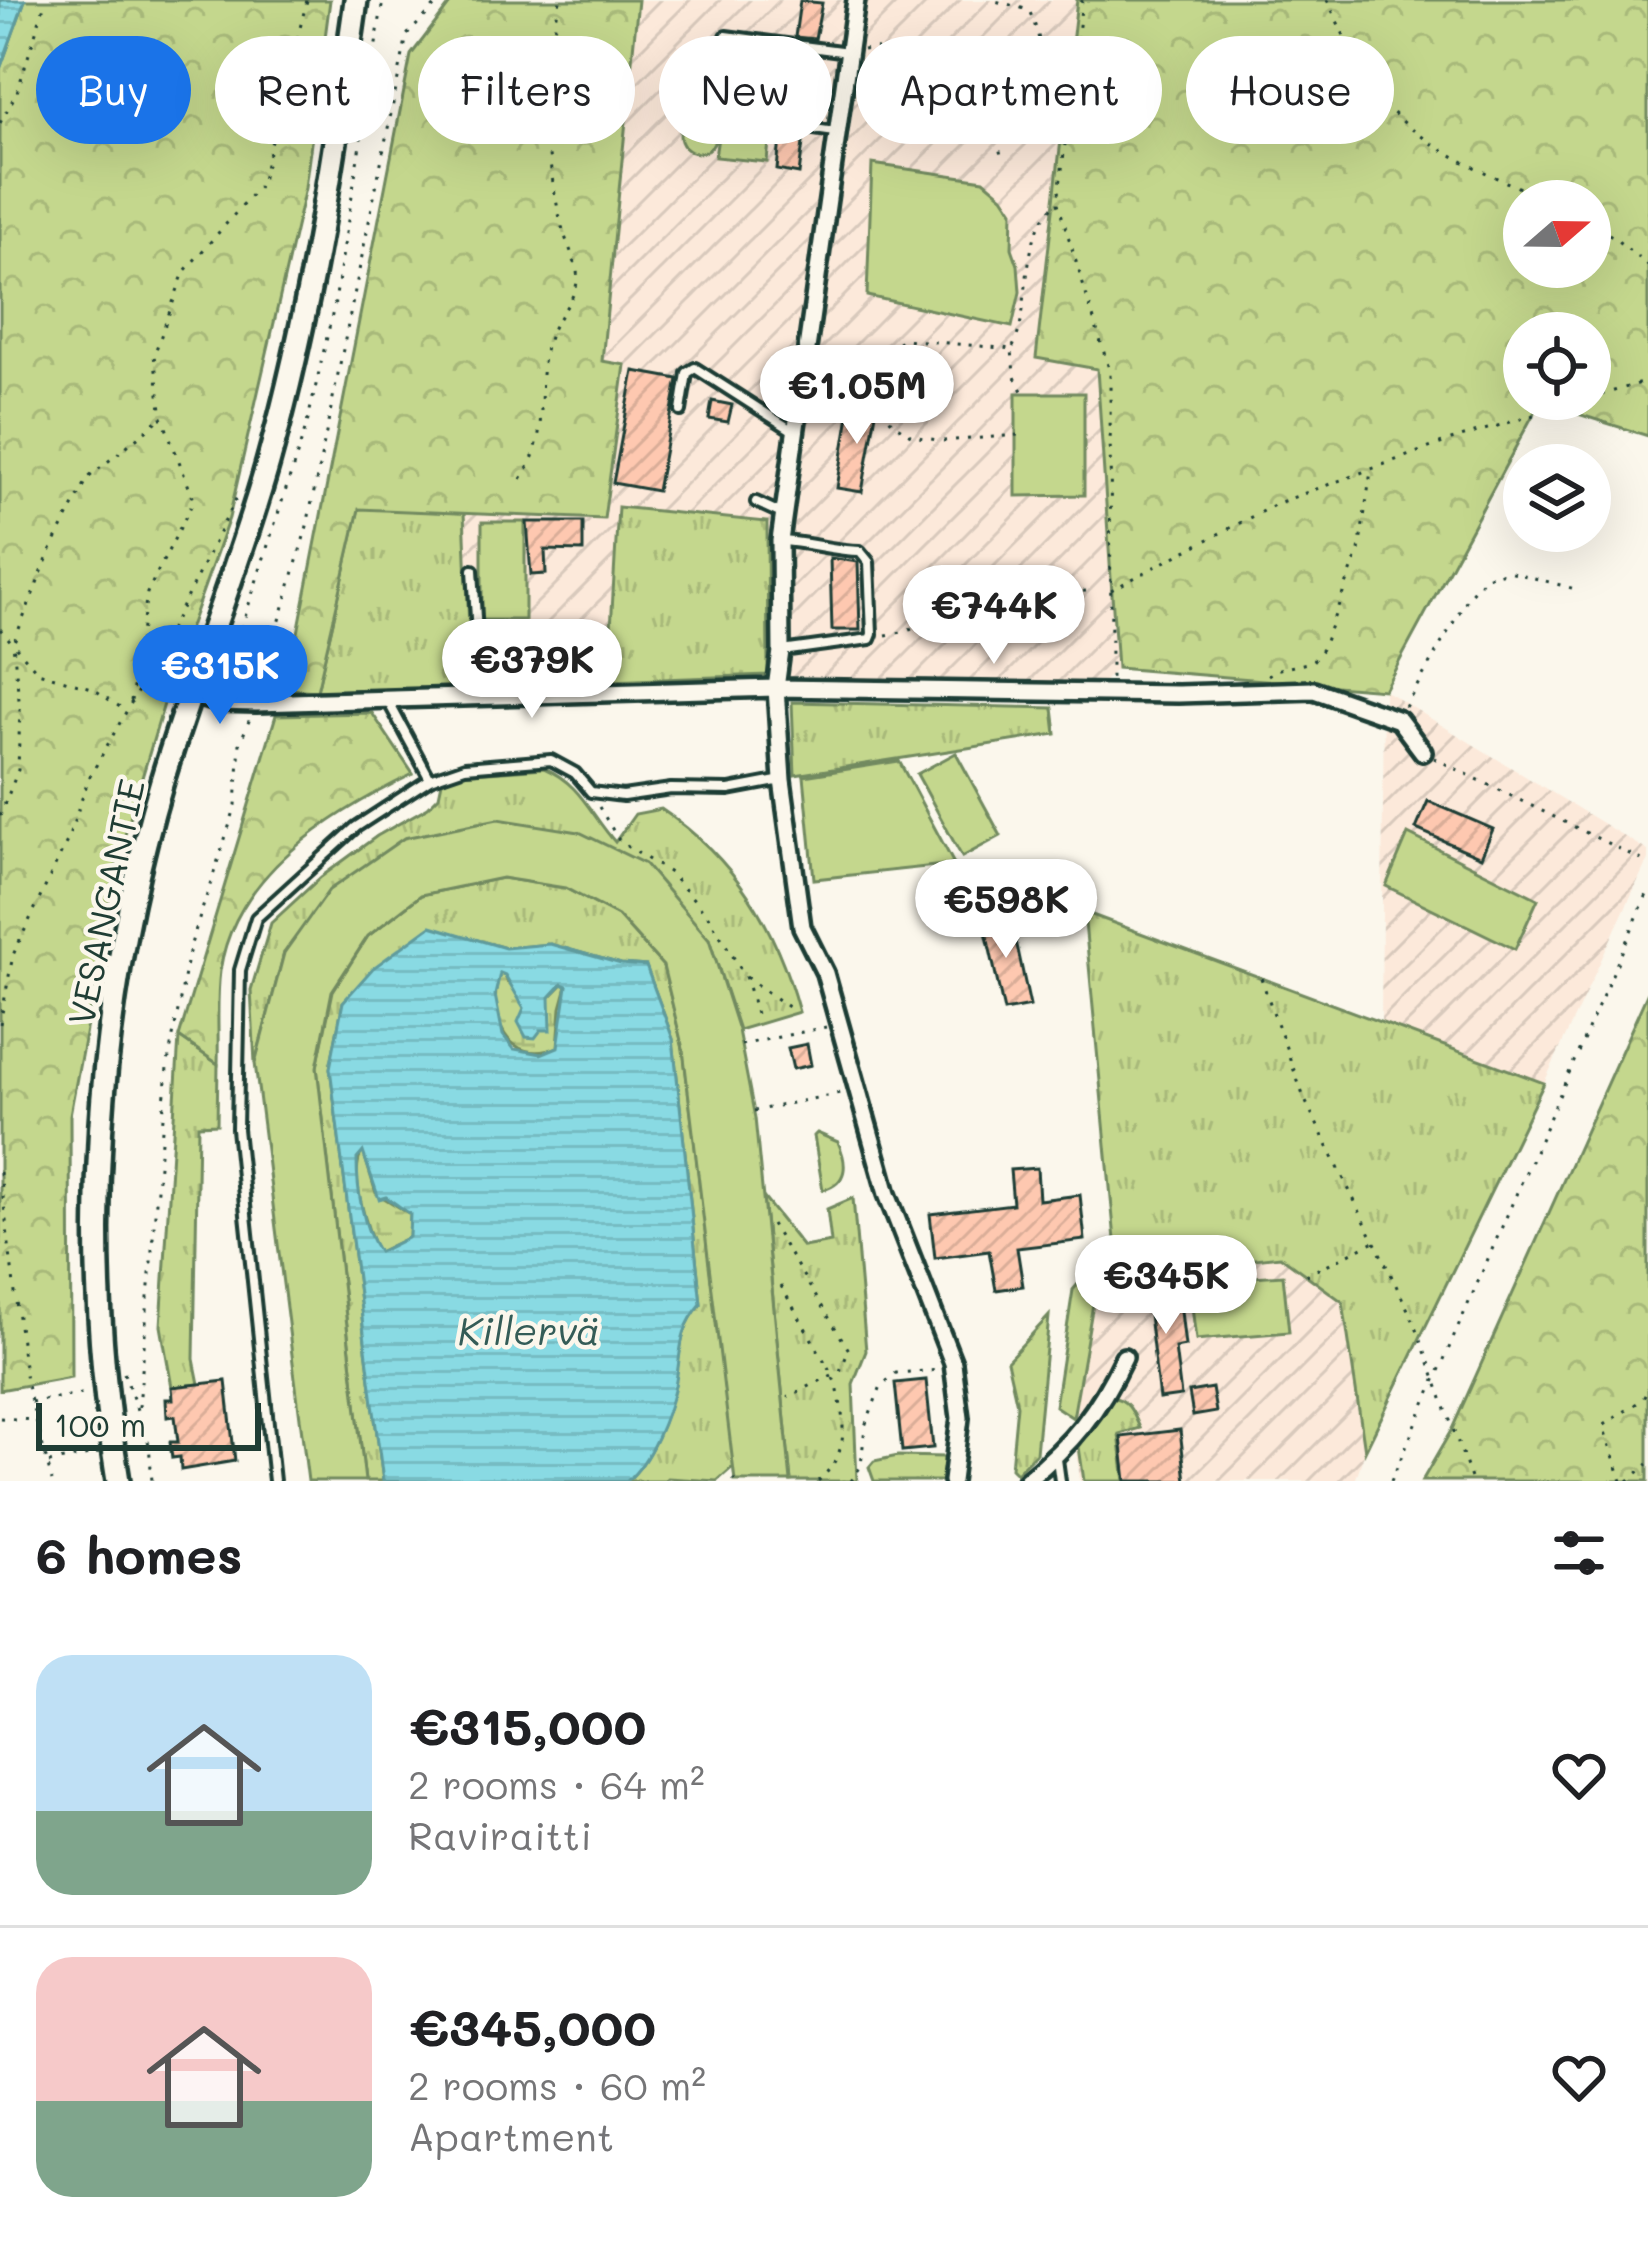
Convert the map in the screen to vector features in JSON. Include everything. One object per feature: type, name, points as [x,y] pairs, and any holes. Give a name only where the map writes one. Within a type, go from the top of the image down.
[{"type":"street","name":"VESANGANTIE","points":[[118,1481],[106,1390],[97,1236],[106,1069],[118,974],[162,780],[268,465],[293,366],[327,202],[356,0]]},
{"type":"street","points":[[856,0],[783,515],[776,688],[782,780],[802,927],[825,973],[887,1194],[953,1363],[960,1418],[952,1481]]},
{"type":"street","points":[[191,695],[218,702],[256,703],[776,688],[1111,693],[1314,690],[1399,720],[1423,752]]},
{"type":"street","points":[[1026,1481],[1080,1433],[1105,1398],[1124,1357]]},
{"type":"lane","points":[[832,50],[849,52]]},
{"type":"lane","points":[[832,131],[837,132]]},
{"type":"lane","points":[[682,412],[687,373],[695,368],[796,432]]},
{"type":"lane","points":[[802,383],[830,388]]},
{"type":"lane","points":[[756,502],[783,515]]},
{"type":"lane","points":[[780,541],[860,551],[869,562],[870,639],[781,651]]},
{"type":"lane","points":[[455,698],[478,650],[473,570]]},
{"type":"lane","points":[[583,659],[597,665],[602,693]]},
{"type":"lane","points":[[388,701],[430,778]]},
{"type":"lane","points":[[274,1481],[236,1129],[240,970],[256,918],[356,827],[430,778],[465,767],[551,760],[575,773],[590,792],[623,796],[671,788],[729,790],[782,780]]},
{"type":"lane","points":[[1057,1455],[1060,1481]]},
{"type":"path","points":[[0,122],[17,92],[46,0]]},
{"type":"path","points":[[131,701],[147,592],[194,500],[162,417],[154,355],[184,272],[261,184],[307,0]]},
{"type":"path","points":[[139,1409],[167,1069],[190,947],[236,805],[241,742],[307,526],[407,34],[441,0]]},
{"type":"path","points":[[521,479],[536,459],[549,336],[570,304],[578,275],[563,231],[545,145],[544,94],[560,0]]},
{"type":"path","points":[[992,0],[1029,10],[1039,36]]},
{"type":"path","points":[[1082,0],[1058,203],[1110,372],[1111,693]]},
{"type":"path","points":[[1327,0],[1376,93],[1418,133],[1503,181]]},
{"type":"path","points":[[849,52],[856,51]]},
{"type":"path","points":[[998,144],[1002,160]]},
{"type":"path","points":[[1023,393],[1014,375],[1012,349],[1023,325],[1032,248],[1042,216],[1058,203]]},
{"type":"path","points":[[1611,236],[1648,266]]},
{"type":"path","points":[[850,394],[868,361],[903,339],[1012,349]]},
{"type":"path","points":[[1611,392],[1648,380]]},
{"type":"path","points":[[830,388],[880,405],[893,423],[912,436],[944,441],[1018,435]]},
{"type":"path","points":[[0,816],[18,770],[20,710],[13,644],[49,554],[88,478],[162,417]]},
{"type":"path","points":[[1109,591],[1278,503],[1518,420]]},
{"type":"path","points":[[295,436],[308,424]]},
{"type":"path","points":[[1248,692],[1275,670],[1312,662],[1322,649],[1359,551],[1372,469]]},
{"type":"path","points":[[0,1024],[13,955],[68,839],[89,778],[244,483]]},
{"type":"path","points":[[1399,720],[1468,597],[1485,577],[1508,571],[1579,590]]},
{"type":"path","points":[[870,639],[902,632],[992,597],[1087,591]]},
{"type":"path","points":[[0,629],[38,672],[92,688],[126,711]]},
{"type":"path","points":[[1423,752],[1648,863]]},
{"type":"path","points":[[590,792],[620,842],[670,873],[707,914],[745,976],[758,1021]]},
{"type":"path","points":[[1391,1481],[1648,892]]},
{"type":"path","points":[[745,976],[792,1010]]},
{"type":"path","points":[[1261,977],[1304,1098],[1415,1324],[1472,1481]]},
{"type":"path","points":[[741,1045],[840,1024]]},
{"type":"path","points":[[754,1111],[859,1090]]},
{"type":"path","points":[[0,1172],[31,1402],[52,1481]]},
{"type":"path","points":[[771,1224],[849,1350],[840,1371],[788,1397]]},
{"type":"path","points":[[1306,1275],[1375,1242]]},
{"type":"path","points":[[781,1286],[828,1367],[845,1421],[842,1454],[818,1481]]},
{"type":"path","points":[[1648,1331],[1648,1340]]},
{"type":"path","points":[[851,1481],[861,1466],[866,1426],[881,1386],[896,1373],[939,1371],[953,1363]]},
{"type":"path","points":[[124,1372],[149,1444],[152,1481]]},
{"type":"path","points":[[1648,1389],[1643,1399],[1603,1426],[1625,1481],[1648,1464]]},
{"type":"path","points":[[31,1402],[106,1390]]},
{"type":"path","points":[[0,1418],[35,1420]]},
{"type":"path","points":[[47,1463],[100,1453]]},
{"type":"shaded area","points":[[638,0],[1077,0],[1073,36],[856,36],[856,144],[1060,144],[1036,357],[1097,369],[1117,668],[1103,682],[450,688],[470,649],[464,513],[603,519],[625,366],[602,361],[624,144],[635,144]]},
{"type":"shaded area","points":[[1384,690],[1648,851],[1544,1083],[1381,1022]]},
{"type":"shaded area","points":[[1280,1256],[1343,1302],[1365,1451],[1355,1481],[1080,1481],[1073,1418],[1093,1304],[1133,1273]]},
{"type":"green space","points":[[25,0],[330,0],[325,36],[215,36],[215,144],[311,144],[305,188],[229,518],[172,677],[118,858],[70,1115],[71,1377],[0,1390],[0,69]]},
{"type":"green space","points":[[453,0],[638,0],[634,36],[426,36]]},
{"type":"green space","points":[[1077,0],[1648,0],[1648,436],[1597,420],[1611,420],[1611,312],[1503,312],[1503,420],[1530,420],[1517,444],[1503,444],[1503,470],[1384,690],[1117,668],[1097,369],[1036,358],[1061,144],[1162,144],[1162,36],[1073,36]]},
{"type":"green space","points":[[418,46],[418,144],[624,144],[602,361],[625,365],[604,519],[359,509],[317,691],[287,689],[394,144],[411,55]]},
{"type":"green space","points":[[682,144],[714,144],[698,153]]},
{"type":"green space","points":[[717,144],[769,144],[767,162],[715,157]]},
{"type":"green space","points":[[872,164],[984,180],[1003,196],[1013,211],[1012,248],[1020,292],[1012,327],[867,296]]},
{"type":"green space","points":[[1016,393],[1084,393],[1084,495],[1016,496]]},
{"type":"green space","points":[[618,507],[767,522],[768,675],[608,681]]},
{"type":"green space","points":[[359,508],[464,513],[470,650],[450,688],[317,691]]},
{"type":"green space","points":[[482,522],[525,522],[525,620],[482,620]]},
{"type":"green space","points":[[792,702],[1053,708],[1056,734],[795,775]]},
{"type":"green space","points":[[372,713],[413,774],[320,828],[266,876],[245,905],[229,936],[220,971],[218,1064],[179,1037],[276,715]]},
{"type":"green space","points":[[956,753],[1001,836],[962,857],[917,774]]},
{"type":"green space","points":[[899,761],[954,864],[814,879],[804,776]]},
{"type":"green space","points":[[544,768],[576,791],[615,842],[635,814],[661,809],[711,850],[750,897],[765,924],[799,1012],[739,1030],[709,939],[498,819],[284,953],[255,1063],[251,990],[271,923],[321,877],[377,836],[428,807],[439,796],[442,782],[459,774]]},
{"type":"green space","points":[[498,819],[579,832],[645,864],[709,939],[738,1030],[755,1118],[791,1481],[735,1481],[683,1049],[663,966],[618,916],[565,888],[502,878],[421,895],[368,936],[332,991],[317,1067],[365,1481],[308,1481],[255,1063],[284,953],[329,890],[404,838]]},
{"type":"green space","points":[[1408,834],[1538,899],[1515,949],[1386,886]]},
{"type":"green space","points":[[502,878],[565,888],[618,916],[663,966],[683,1048],[734,1466],[717,1481],[627,1481],[663,1424],[684,1333],[701,1304],[673,1039],[646,966],[621,964],[550,944],[506,948],[431,927],[343,1002],[330,1068],[383,1481],[365,1481],[317,1067],[333,991],[368,936],[421,895]]},
{"type":"green space","points":[[1084,912],[1544,1083],[1365,1451],[1343,1302],[1280,1256],[1133,1273],[1093,1304],[1073,1418],[1055,1406],[1073,1290],[1115,1240]]},
{"type":"green space","points":[[500,973],[508,983],[550,997],[563,984],[567,986],[558,1047],[526,1050],[505,1034],[496,1006]]},
{"type":"green space","points":[[1648,992],[1648,1481],[1422,1481],[1452,1429]]},
{"type":"green space","points":[[179,1037],[218,1064],[217,1124],[198,1125],[194,1359],[199,1384],[172,1387],[161,1326]]},
{"type":"green space","points":[[817,1133],[838,1142],[844,1165],[837,1183],[823,1190],[814,1136]]},
{"type":"green space","points":[[363,1151],[376,1193],[410,1214],[409,1237],[378,1252],[358,1186]]},
{"type":"green space","points":[[763,1197],[803,1247],[831,1242],[827,1209],[853,1198],[866,1351],[853,1384],[857,1481],[791,1481]]},
{"type":"green space","points":[[1283,1275],[1289,1332],[1196,1340],[1189,1281]]},
{"type":"green space","points":[[1049,1316],[1036,1453],[1016,1473],[1011,1468],[1017,1405],[1007,1361]]},
{"type":"green space","points":[[1113,1398],[1127,1405],[1140,1428],[1119,1434],[1125,1481],[1084,1481],[1079,1447]]},
{"type":"green space","points":[[898,1456],[944,1457],[947,1481],[874,1481],[869,1467],[874,1461]]},
{"type":"water","points":[[0,0],[25,0],[0,69]]},
{"type":"water","name":"Killervä","points":[[431,926],[505,948],[550,944],[621,964],[646,966],[673,1039],[701,1304],[684,1333],[663,1424],[627,1481],[383,1481],[330,1068],[343,1002],[373,968]],"holes":[[[500,973],[524,1008],[518,1022],[526,1037],[551,1030],[550,997],[562,984],[567,986],[558,1047],[541,1054],[514,1049],[503,1035],[495,995]],[[363,1152],[379,1199],[386,1197],[410,1214],[409,1237],[379,1252],[359,1195],[357,1159]]]},
{"type":"building","points":[[800,1],[822,3],[816,36],[795,36]]},
{"type":"building","points":[[780,144],[803,144],[799,174],[777,170]]},
{"type":"building","points":[[634,371],[678,379],[657,491],[613,483]]},
{"type":"building","points":[[712,401],[732,405],[728,422],[709,419]]},
{"type":"building","points":[[851,403],[877,407],[862,492],[837,488]]},
{"type":"building","points":[[527,522],[583,522],[583,551],[545,550],[546,574],[531,575]]},
{"type":"building","points":[[830,558],[858,562],[860,630],[832,630]]},
{"type":"building","points":[[541,637],[542,672],[496,673],[495,638]]},
{"type":"building","points":[[1428,801],[1493,829],[1481,857],[1416,829]]},
{"type":"building","points":[[1005,910],[1030,1006],[1004,1011],[982,914]]},
{"type":"building","points":[[807,1044],[811,1065],[793,1069],[788,1048]]},
{"type":"building","points":[[1037,1168],[1039,1200],[1080,1195],[1085,1240],[1017,1248],[1023,1286],[996,1290],[989,1251],[935,1258],[930,1214],[1013,1204],[1010,1170]]},
{"type":"building","points":[[1178,1285],[1185,1346],[1175,1348],[1181,1396],[1159,1399],[1146,1289]]},
{"type":"building","points":[[926,1380],[933,1448],[902,1451],[895,1383]]},
{"type":"building","points":[[226,1381],[235,1461],[181,1470],[180,1457],[172,1458],[170,1442],[178,1442],[175,1416],[167,1417],[166,1399],[173,1399],[172,1387]]},
{"type":"building","points":[[1212,1388],[1216,1412],[1193,1416],[1189,1392]]},
{"type":"building","points":[[1180,1430],[1186,1481],[1126,1481],[1121,1437]]}]
